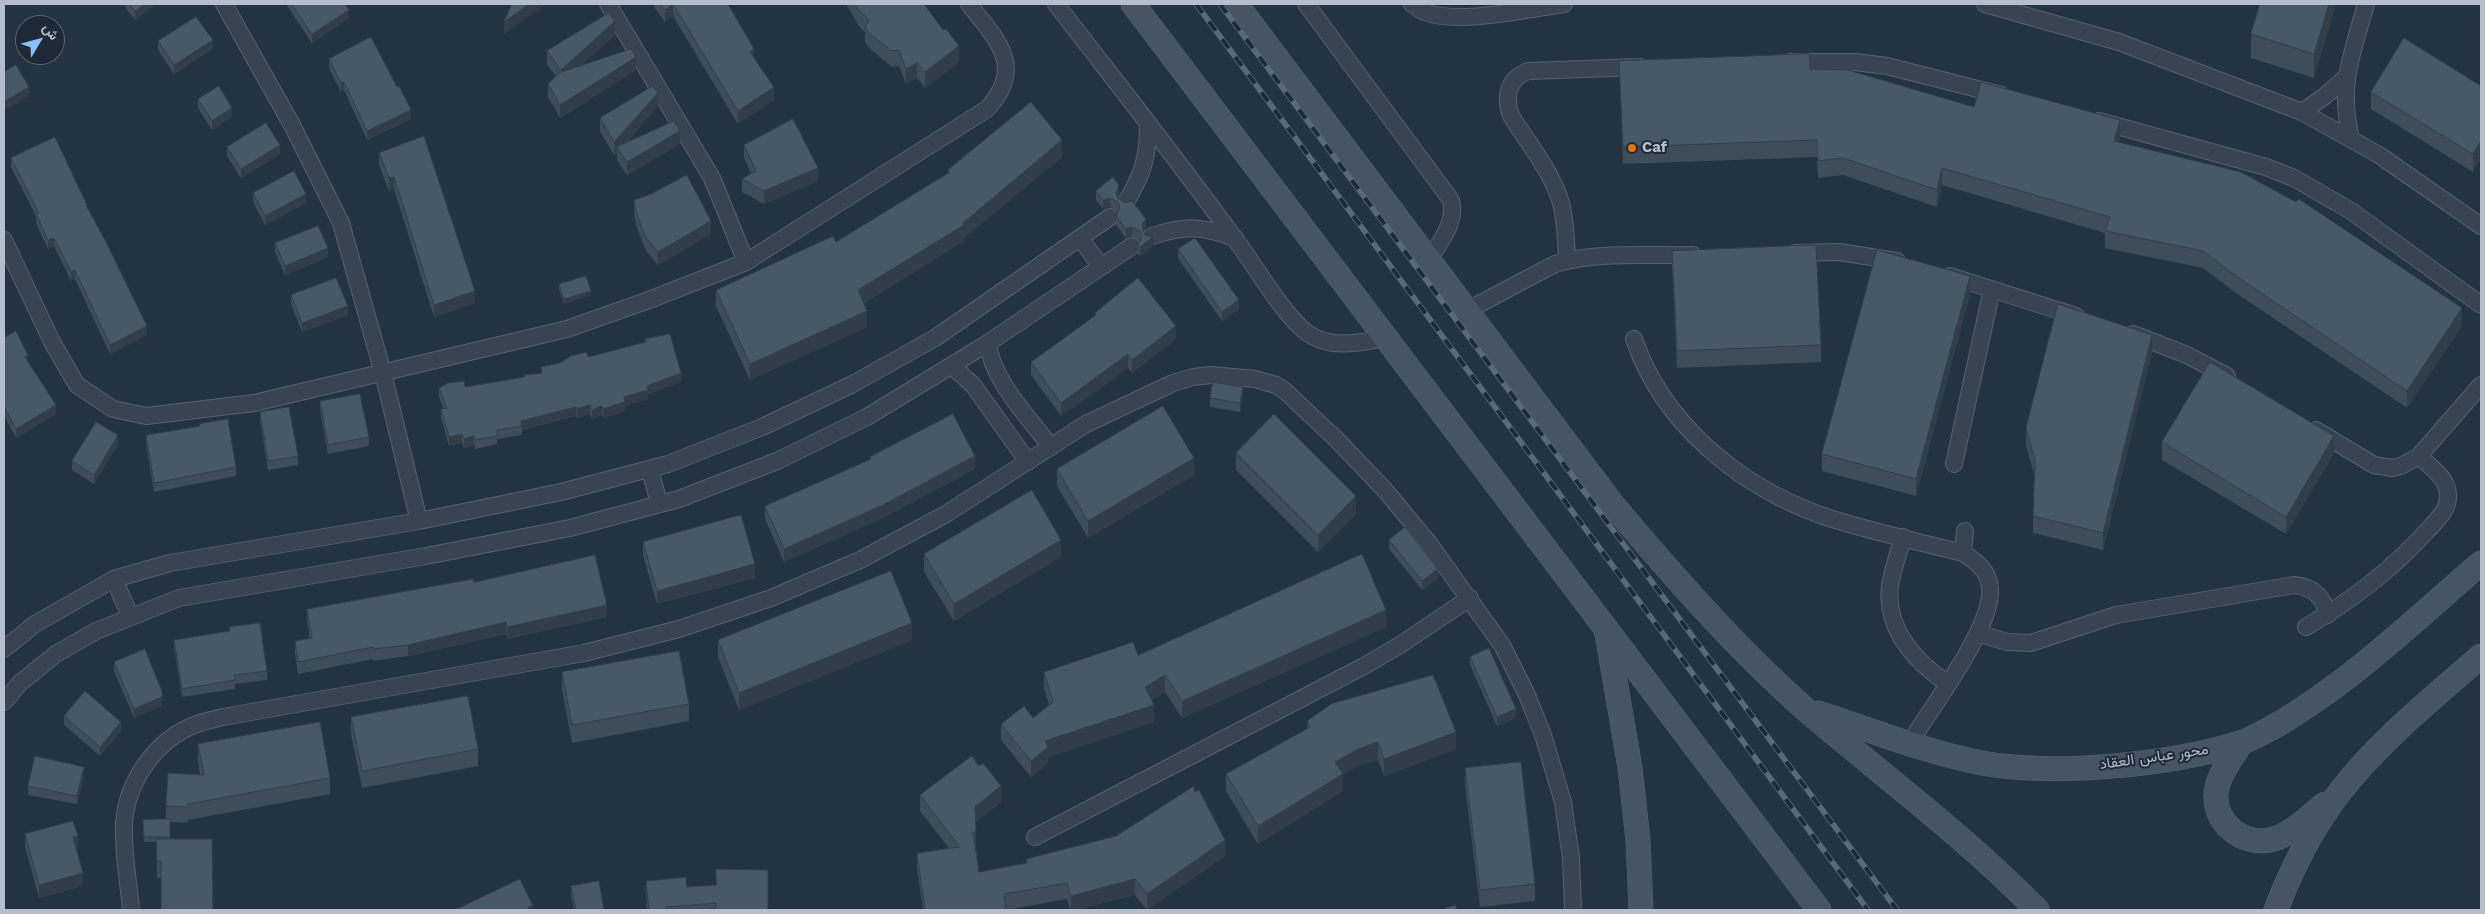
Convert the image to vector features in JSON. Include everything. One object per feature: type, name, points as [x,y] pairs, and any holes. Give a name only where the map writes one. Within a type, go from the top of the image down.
[{"type":"main road","points":[[1133,4],[1819,910]]},
{"type":"main road","points":[[1236,4],[1613,505],[1666,567],[1730,636],[1804,708],[2006,878],[2037,910]]},
{"type":"main road","name":"محور عباس العقاد","points":[[1804,708],[1909,744],[1982,763],[2032,768],[2126,764],[2186,756],[2241,743],[2277,725],[2351,674],[2481,563]]},
{"type":"main road","points":[[1606,629],[1630,768],[1638,840],[1641,910]]},
{"type":"main road","points":[[2241,743],[2221,777],[2216,797],[2217,807],[2226,826],[2245,838],[2255,841],[2278,838],[2291,831],[2339,793],[2378,750],[2481,656]]},
{"type":"main road","points":[[2276,910],[2307,844],[2339,793]]},
{"type":"street","points":[[224,4],[292,125],[341,223],[383,373],[419,521]]},
{"type":"street","points":[[608,4],[712,178],[746,262]]},
{"type":"street","points":[[4,240],[52,342],[77,386],[113,409],[146,416],[254,403],[567,329],[649,300],[746,262],[987,109],[999,97],[1006,81],[1007,64],[1002,48],[969,4]]},
{"type":"street","points":[[1056,4],[1235,238],[1292,318],[1305,332],[1321,340],[1338,344],[1386,338]]},
{"type":"street","points":[[1306,4],[1450,200],[1453,216],[1428,261]]},
{"type":"street","points":[[1412,4],[1425,12],[1445,16],[1481,16],[1564,4]]},
{"type":"street","points":[[1993,4],[2040,11],[2302,112],[2379,155],[2481,226]]},
{"type":"street","points":[[2351,139],[2345,109],[2345,78],[2366,4]]},
{"type":"street","points":[[1774,62],[1823,61],[1887,66],[1919,72],[2013,98]]},
{"type":"street","points":[[1567,261],[1565,223],[1560,201],[1554,187],[1512,116],[1507,99],[1510,85],[1515,79],[1528,71],[1656,67]]},
{"type":"street","points":[[2302,112],[2325,96],[2345,78]]},
{"type":"street","points":[[2088,118],[2266,167],[2294,178],[2351,211],[2481,305]]},
{"type":"street","points":[[1126,202],[1140,180],[1148,152],[1148,124]]},
{"type":"street","points":[[4,650],[35,624],[114,579],[170,563],[419,521],[561,492],[650,469],[762,427],[851,385],[935,338],[1081,239],[1110,217]]},
{"type":"street","points":[[1152,236],[1179,228],[1208,228],[1235,238]]},
{"type":"street","points":[[1081,239],[1101,267]]},
{"type":"street","points":[[4,702],[20,683],[56,654],[96,631],[179,598],[426,556],[570,528],[679,499],[777,461],[868,418],[988,343],[1132,246]]},
{"type":"street","points":[[1778,254],[1839,252],[1870,255],[1908,264]]},
{"type":"street","points":[[1466,311],[1555,264],[1567,261],[1593,258],[1709,255]]},
{"type":"street","points":[[1936,272],[2092,321]]},
{"type":"street","points":[[1954,464],[1992,289]]},
{"type":"street","points":[[2120,330],[2187,355],[2242,385]]},
{"type":"street","points":[[1634,340],[1648,374],[1668,407],[1695,437],[1719,458],[1746,477],[1823,516],[1962,553],[1976,561],[1986,574],[1990,587],[1990,602],[1978,633],[1909,744]]},
{"type":"street","points":[[988,343],[992,362],[1000,379],[1051,447]]},
{"type":"street","points":[[952,366],[974,385],[1028,462]]},
{"type":"street","points":[[131,910],[123,833],[127,805],[136,779],[151,756],[172,738],[196,724],[223,717],[584,653],[678,629],[771,598],[860,560],[946,514],[1086,424],[1179,381],[1211,375],[1266,381],[1285,391],[1336,438],[1384,489],[1428,542],[1502,645],[1528,695],[1543,735],[1563,802],[1571,858],[1573,910]]},
{"type":"street","points":[[2300,420],[2374,465],[2392,468],[2401,466],[2419,456],[2481,385]]},
{"type":"street","points":[[2306,627],[2328,614],[2384,574],[2404,556],[2445,510],[2448,496],[2445,483],[2419,456]]},
{"type":"street","points":[[650,469],[659,504]]},
{"type":"street","points":[[1962,553],[1965,531]]},
{"type":"street","points":[[1903,537],[1890,584],[1891,616],[1916,660],[1947,683]]},
{"type":"street","points":[[114,579],[130,616]]},
{"type":"street","points":[[1978,633],[2007,642],[2031,643],[2116,615],[2294,585],[2312,590],[2320,596],[2328,614]]},
{"type":"street","points":[[1035,837],[1364,666],[1400,645],[1470,598]]},
{"type":"building","points":[[130,4],[145,4],[135,11]]},
{"type":"building","points":[[292,4],[345,4],[349,10],[312,34]]},
{"type":"building","points":[[512,4],[529,4],[504,22]]},
{"type":"building","points":[[661,4],[673,4],[665,10]]},
{"type":"building","points":[[673,4],[728,4],[754,49],[750,52],[774,87],[738,111]]},
{"type":"building","points":[[855,4],[924,4],[943,30],[946,29],[959,46],[925,72],[917,63],[906,69],[899,50],[892,51],[869,33],[865,27],[869,20]]},
{"type":"building","points":[[2260,4],[2329,4],[2314,54],[2251,34]]},
{"type":"building","points":[[609,13],[615,21],[561,70],[547,51]]},
{"type":"building","points":[[196,17],[213,40],[174,65],[158,41]]},
{"type":"building","points":[[371,37],[411,110],[367,131],[344,82],[341,83],[329,59]]},
{"type":"building","points":[[2404,38],[2481,86],[2481,141],[2473,154],[2371,92]]},
{"type":"building","points":[[631,49],[636,57],[560,105],[548,84],[559,73]]},
{"type":"building","points":[[1809,54],[1810,69],[1848,70],[1974,107],[1981,82],[2120,120],[2114,141],[2241,172],[2296,202],[2299,199],[2462,308],[2407,391],[2236,276],[2203,251],[2105,231],[2110,217],[1942,168],[1937,190],[1843,158],[1818,161],[1817,140],[1623,147],[1619,61]]},
{"type":"building","points":[[16,65],[29,87],[4,102],[4,72]]},
{"type":"building","points":[[219,86],[232,108],[212,121],[198,99]]},
{"type":"building","points":[[653,86],[658,93],[614,142],[600,118]]},
{"type":"building","points":[[1031,102],[1062,140],[963,223],[964,225],[858,290],[867,311],[750,364],[716,290],[833,236],[836,242],[950,172],[948,170]]},
{"type":"building","points":[[793,119],[818,168],[764,191],[742,179],[756,171],[744,145]]},
{"type":"building","points":[[674,121],[680,131],[627,162],[617,147]]},
{"type":"building","points":[[266,123],[280,145],[241,169],[227,147]]},
{"type":"building","points":[[424,136],[475,291],[434,305],[394,177],[389,178],[379,153]]},
{"type":"building","points":[[55,137],[86,205],[147,326],[110,345],[75,270],[71,272],[54,238],[48,240],[36,214],[39,213],[11,158]]},
{"type":"building","points":[[294,171],[306,194],[265,216],[253,193]]},
{"type":"building","points":[[687,175],[711,221],[658,252],[646,238],[636,212],[634,200],[651,194]]},
{"type":"building","points":[[1113,177],[1119,185],[1116,193],[1118,198],[1125,203],[1132,201],[1146,219],[1142,224],[1145,235],[1153,237],[1140,247],[1138,245],[1142,237],[1140,231],[1132,227],[1126,229],[1116,216],[1120,208],[1118,202],[1110,198],[1103,200],[1096,191]]},
{"type":"building","points":[[318,226],[328,248],[285,266],[275,243]]},
{"type":"building","points":[[1195,238],[1239,300],[1222,312],[1178,249]]},
{"type":"building","points":[[1816,245],[1821,345],[1677,351],[1672,251]]},
{"type":"building","points":[[1877,250],[1970,276],[1916,479],[1822,454]]},
{"type":"building","points":[[586,276],[591,291],[564,299],[559,284]]},
{"type":"building","points":[[336,278],[348,306],[302,323],[291,295]]},
{"type":"building","points":[[1138,278],[1176,326],[1132,360],[1128,354],[1061,403],[1031,362],[1096,315],[1095,313]]},
{"type":"building","points":[[2058,304],[2152,335],[2103,533],[2033,516],[2035,460],[2026,428]]},
{"type":"building","points":[[16,331],[28,355],[25,357],[56,405],[16,429],[4,406],[4,338]]},
{"type":"building","points":[[670,334],[681,373],[647,386],[648,390],[624,397],[625,402],[603,409],[602,406],[592,410],[590,405],[577,409],[576,407],[521,421],[522,426],[497,430],[497,436],[475,440],[474,436],[464,439],[462,434],[449,437],[441,409],[447,408],[439,388],[448,383],[464,381],[465,387],[525,377],[524,375],[542,373],[541,367],[560,363],[571,356],[586,352],[588,357],[646,342],[645,339]]},
{"type":"building","points":[[2210,362],[2334,436],[2286,517],[2162,442]]},
{"type":"building","points":[[1213,382],[1243,387],[1240,403],[1210,398]]},
{"type":"building","points":[[360,394],[369,437],[328,445],[320,401]]},
{"type":"building","points":[[1163,406],[1194,458],[1088,521],[1057,469]]},
{"type":"building","points":[[289,407],[298,456],[268,461],[260,412]]},
{"type":"building","points":[[953,414],[975,456],[883,505],[784,549],[765,506],[871,459],[870,457]]},
{"type":"building","points":[[1274,414],[1356,496],[1318,535],[1236,453]]},
{"type":"building","points":[[228,419],[236,467],[154,483],[146,435],[200,426],[199,424]]},
{"type":"building","points":[[96,422],[118,435],[94,475],[72,461]]},
{"type":"building","points":[[1032,490],[1061,540],[954,604],[924,554]]},
{"type":"building","points":[[741,515],[755,564],[657,591],[643,542]]},
{"type":"building","points":[[1405,527],[1438,569],[1422,581],[1389,540]]},
{"type":"building","points":[[1362,554],[1386,610],[1182,701],[1165,675],[1145,687],[1154,705],[1045,741],[1048,747],[1031,761],[1001,724],[1024,706],[1033,718],[1053,702],[1044,672],[1133,642],[1138,655]]},
{"type":"building","points":[[595,555],[607,605],[507,627],[506,622],[408,645],[373,649],[373,647],[298,662],[295,641],[312,638],[307,609],[473,579],[474,582]]},
{"type":"building","points":[[891,571],[912,623],[739,693],[718,640]]},
{"type":"building","points":[[260,623],[267,671],[234,675],[235,680],[182,689],[174,640],[230,631],[229,627]]},
{"type":"building","points":[[1489,648],[1516,709],[1497,717],[1470,657]]},
{"type":"building","points":[[145,649],[162,691],[162,697],[134,709],[114,662]]},
{"type":"building","points":[[679,651],[689,704],[572,725],[562,672]]},
{"type":"building","points":[[1433,675],[1456,732],[1384,759],[1378,742],[1358,749],[1335,762],[1343,774],[1258,826],[1226,774],[1310,727],[1307,721],[1331,704]]},
{"type":"building","points":[[85,691],[121,722],[100,747],[64,716]]},
{"type":"building","points":[[468,696],[478,749],[362,771],[351,717]]},
{"type":"building","points":[[320,722],[330,778],[188,804],[187,807],[166,806],[168,773],[204,775],[198,744]]},
{"type":"building","points":[[35,756],[84,767],[77,796],[28,786]]},
{"type":"building","points":[[972,756],[979,766],[983,763],[1001,786],[975,807],[976,832],[973,832],[979,872],[1027,863],[1026,859],[1116,836],[1194,786],[1195,792],[1199,790],[1225,840],[1147,894],[1135,879],[1071,896],[1067,883],[1004,894],[1006,910],[925,910],[917,853],[960,847],[920,795]]},
{"type":"building","points":[[1521,762],[1535,884],[1480,890],[1465,768]]},
{"type":"building","points":[[170,819],[170,837],[144,837],[143,820]]},
{"type":"building","points":[[73,821],[78,836],[73,837],[83,873],[39,885],[25,834]]},
{"type":"building","points":[[157,839],[212,839],[213,910],[161,910],[161,861],[157,861]]},
{"type":"building","points":[[716,869],[768,870],[768,910],[714,910],[716,903],[666,907],[666,910],[649,910],[646,881],[686,877],[687,887],[716,885]]},
{"type":"building","points":[[520,879],[533,906],[528,907],[530,910],[455,910]]},
{"type":"building","points":[[599,881],[604,910],[576,910],[571,886]]},
{"type":"building","points":[[1455,905],[1457,910],[1441,910]]},
{"type":"railway","points":[[1196,4],[1868,910]]},
{"type":"railway","points":[[1220,4],[1897,910]]},
{"type":"place","name":"Caf","points":[[1632,148]]}]
